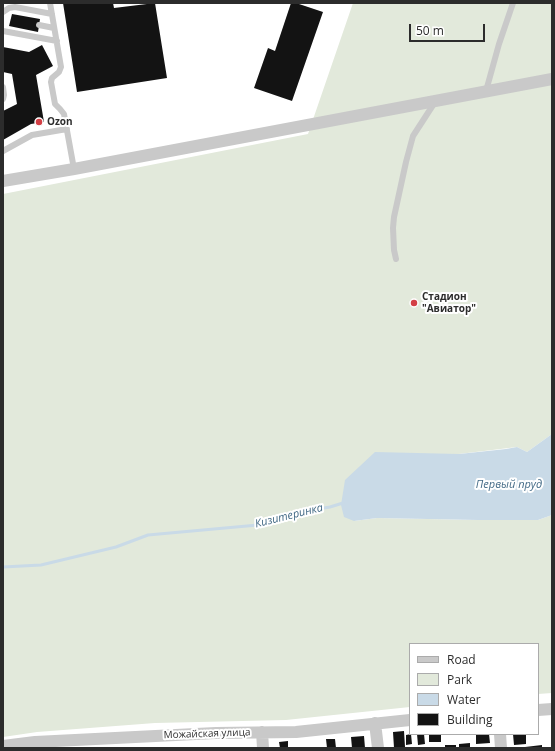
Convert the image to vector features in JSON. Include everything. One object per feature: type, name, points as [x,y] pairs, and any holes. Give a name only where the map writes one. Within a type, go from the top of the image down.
[{"type":"street","points":[[3,181],[552,79]]},
{"type":"street","points":[[539,710],[552,709]]},
{"type":"street","name":"Можайская улица","points":[[3,746],[142,743],[216,733],[296,732],[409,720]]},
{"type":"street","points":[[375,724],[378,748]]},
{"type":"street","points":[[262,732],[263,748]]},
{"type":"street","points":[[500,735],[501,748]]},
{"type":"lane","points":[[50,3],[61,70],[52,78],[50,82],[55,104],[64,114],[74,169]]},
{"type":"lane","points":[[486,91],[499,44],[513,3]]},
{"type":"lane","points":[[3,12],[9,8],[15,7],[52,14]]},
{"type":"lane","points":[[39,25],[54,28]]},
{"type":"lane","points":[[3,31],[57,41]]},
{"type":"lane","points":[[3,87],[3,99]]},
{"type":"lane","points":[[396,259],[394,250],[393,223],[406,162],[413,136],[436,101]]},
{"type":"lane","points":[[3,151],[32,135],[67,129]]},
{"type":"green space","points":[[353,3],[552,3],[552,434],[527,452],[517,447],[459,454],[354,521],[377,518],[538,520],[552,515],[552,693],[539,694],[539,643],[409,643],[409,707],[286,720],[155,723],[37,732],[3,737],[3,194],[308,134]]},
{"type":"water","name":"Первый пруд","points":[[552,434],[552,515],[538,520],[377,518],[354,521],[344,517],[341,505],[345,480],[375,452],[459,454],[517,447],[527,452]]},
{"type":"building","points":[[63,3],[113,3],[114,8],[155,3],[167,78],[77,92]]},
{"type":"building","points":[[291,3],[296,3],[323,12],[292,101],[254,88],[268,48],[275,51]]},
{"type":"building","points":[[12,14],[40,19],[38,32],[9,26]]},
{"type":"building","points":[[42,45],[53,66],[36,75],[44,122],[31,124],[3,140],[3,111],[17,104],[12,74],[3,72],[3,47],[29,52]]},
{"type":"building","points":[[404,731],[405,747],[394,748],[393,732]]},
{"type":"building","points":[[406,735],[411,735],[412,744],[406,745]]},
{"type":"building","points":[[417,735],[424,735],[425,744],[418,745]]},
{"type":"building","points":[[429,735],[441,735],[441,742],[429,742]]},
{"type":"building","points":[[476,735],[489,735],[490,743],[476,744]]},
{"type":"building","points":[[513,735],[526,735],[526,744],[514,745]]},
{"type":"building","points":[[364,736],[365,748],[352,748],[351,737]]},
{"type":"building","points":[[326,739],[335,739],[336,748],[327,748]]},
{"type":"building","points":[[288,741],[288,748],[280,748],[279,742]]},
{"type":"building","points":[[470,743],[470,748],[459,748],[459,744]]},
{"type":"building","points":[[445,745],[456,745],[456,748],[445,748]]},
{"type":"building","points":[[542,745],[542,748],[525,748],[525,747]]},
{"type":"waterway","name":"Кизитеринка","points":[[3,567],[41,565],[116,547],[148,535],[258,525],[299,512],[330,507],[343,503]]},
{"type":"place","name":"Ozon","points":[[39,122]]},
{"type":"place","name":"Стадион \"Авиатор\"","points":[[414,303]]}]
